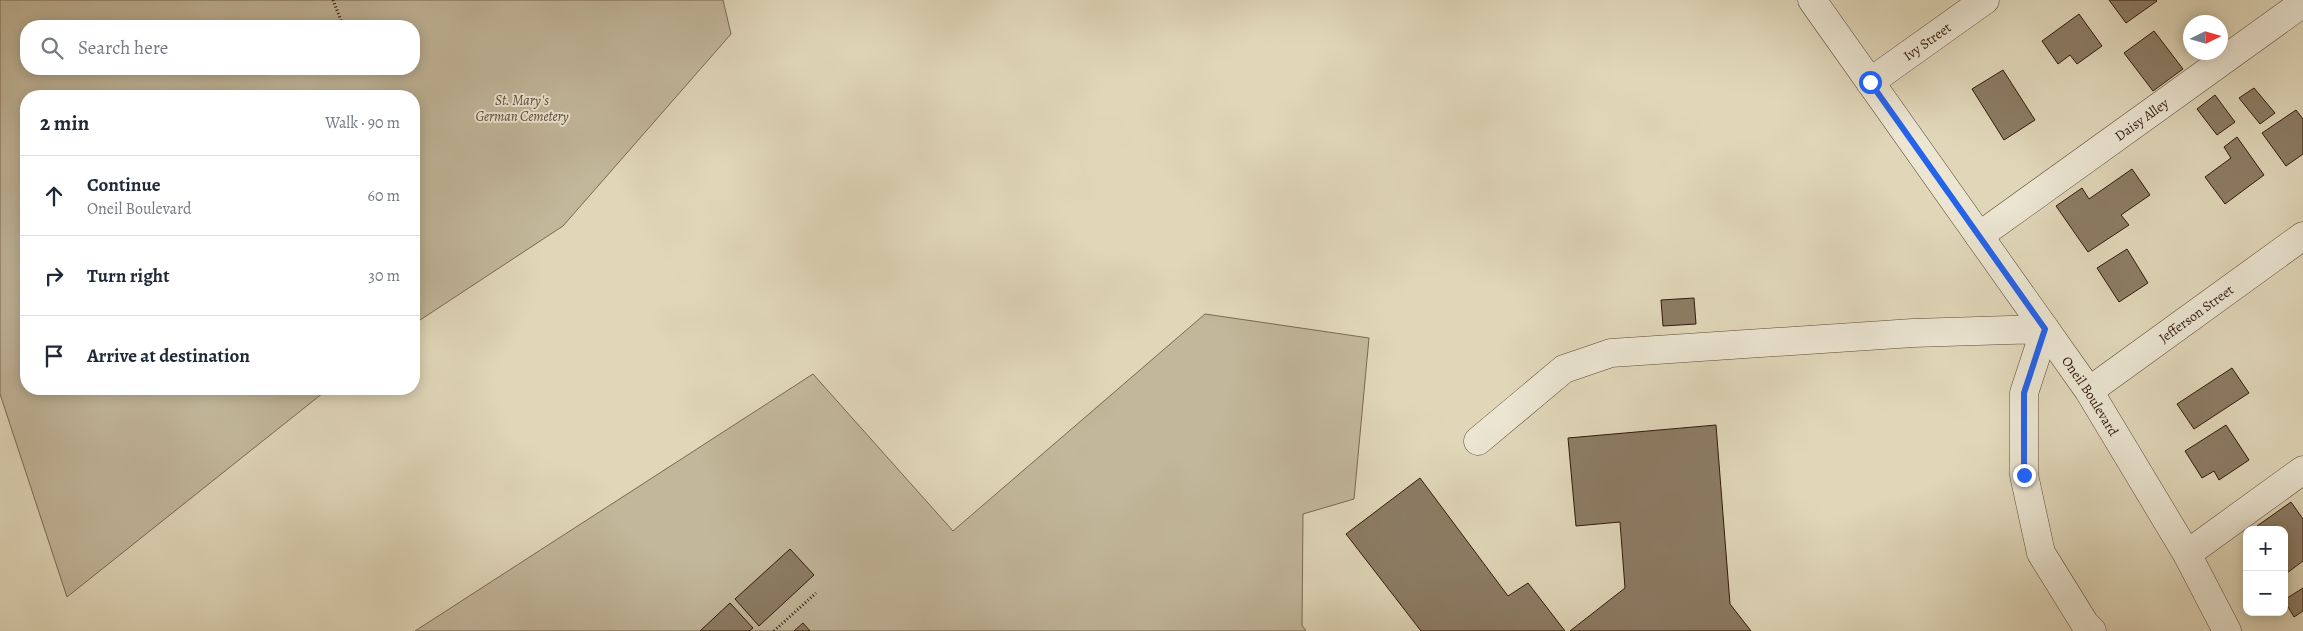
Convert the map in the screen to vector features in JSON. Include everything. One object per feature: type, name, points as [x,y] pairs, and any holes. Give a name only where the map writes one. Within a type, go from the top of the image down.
[{"type":"street","name":"Oneil Boulevard","points":[[1812,0],[2089,391],[2187,554],[2227,631]]},
{"type":"street","name":"Ivy Street","points":[[1870,82],[1985,0]]},
{"type":"street","name":"Daisy Alley","points":[[1979,236],[2303,3]]},
{"type":"street","name":"Jefferson Street","points":[[2089,391],[2303,236]]},
{"type":"street","points":[[1478,441],[1564,369],[1611,353],[1913,333],[2045,329],[2024,393],[2024,475],[2041,553],[2085,624],[2092,631]]},
{"type":"street","points":[[2187,554],[2303,470]]},
{"type":"path","points":[[332,0],[340,20]]},
{"type":"path","points":[[774,631],[816,593]]},
{"type":"green space","name":"St. Mary's German Cemetery","points":[[0,0],[723,0],[731,34],[563,226],[420,320],[420,90],[20,90],[20,395],[320,395],[67,597],[0,394]]},
{"type":"green space","points":[[1205,314],[1369,338],[1354,499],[1303,514],[1302,625],[1306,631],[415,631],[813,374],[953,531]]},
{"type":"building","points":[[2109,0],[2156,0],[2157,1],[2126,23]]},
{"type":"building","points":[[2079,14],[2102,46],[2077,64],[2070,55],[2058,64],[2042,41]]},
{"type":"building","points":[[2154,31],[2183,69],[2153,91],[2124,53]]},
{"type":"building","points":[[2003,70],[2035,120],[2004,140],[1972,89]]},
{"type":"building","points":[[2254,88],[2275,113],[2260,124],[2239,98]]},
{"type":"building","points":[[2215,95],[2235,122],[2217,135],[2197,109]]},
{"type":"building","points":[[2296,110],[2303,119],[2303,154],[2286,166],[2262,133]]},
{"type":"building","points":[[2237,137],[2264,175],[2225,204],[2205,177],[2231,158],[2224,147]]},
{"type":"building","points":[[2132,169],[2150,195],[2121,215],[2129,225],[2088,252],[2056,206],[2082,188],[2089,199]]},
{"type":"building","points":[[2127,249],[2148,283],[2119,302],[2097,268]]},
{"type":"building","points":[[1694,298],[1696,324],[1663,326],[1661,300]]},
{"type":"building","points":[[2232,368],[2249,393],[2194,429],[2177,404]]},
{"type":"building","points":[[1716,425],[1730,604],[1751,631],[1570,631],[1625,588],[1620,522],[1576,526],[1568,438]]},
{"type":"building","points":[[2226,425],[2249,460],[2219,480],[2214,471],[2202,478],[2185,451]]},
{"type":"building","points":[[1420,478],[1508,596],[1528,583],[1565,631],[1421,631],[1346,534]]},
{"type":"building","points":[[2291,502],[2303,519],[2303,561],[2288,572],[2288,526],[2257,526]]},
{"type":"building","points":[[790,549],[814,575],[759,626],[735,599]]},
{"type":"building","points":[[2303,588],[2303,611],[2294,617],[2288,607],[2288,597]]},
{"type":"building","points":[[730,603],[753,628],[749,631],[700,631]]},
{"type":"building","points":[[803,623],[810,631],[794,631]]},
{"type":"route","points":[[1870,82],[2045,329],[2024,393],[2024,475]]}]
